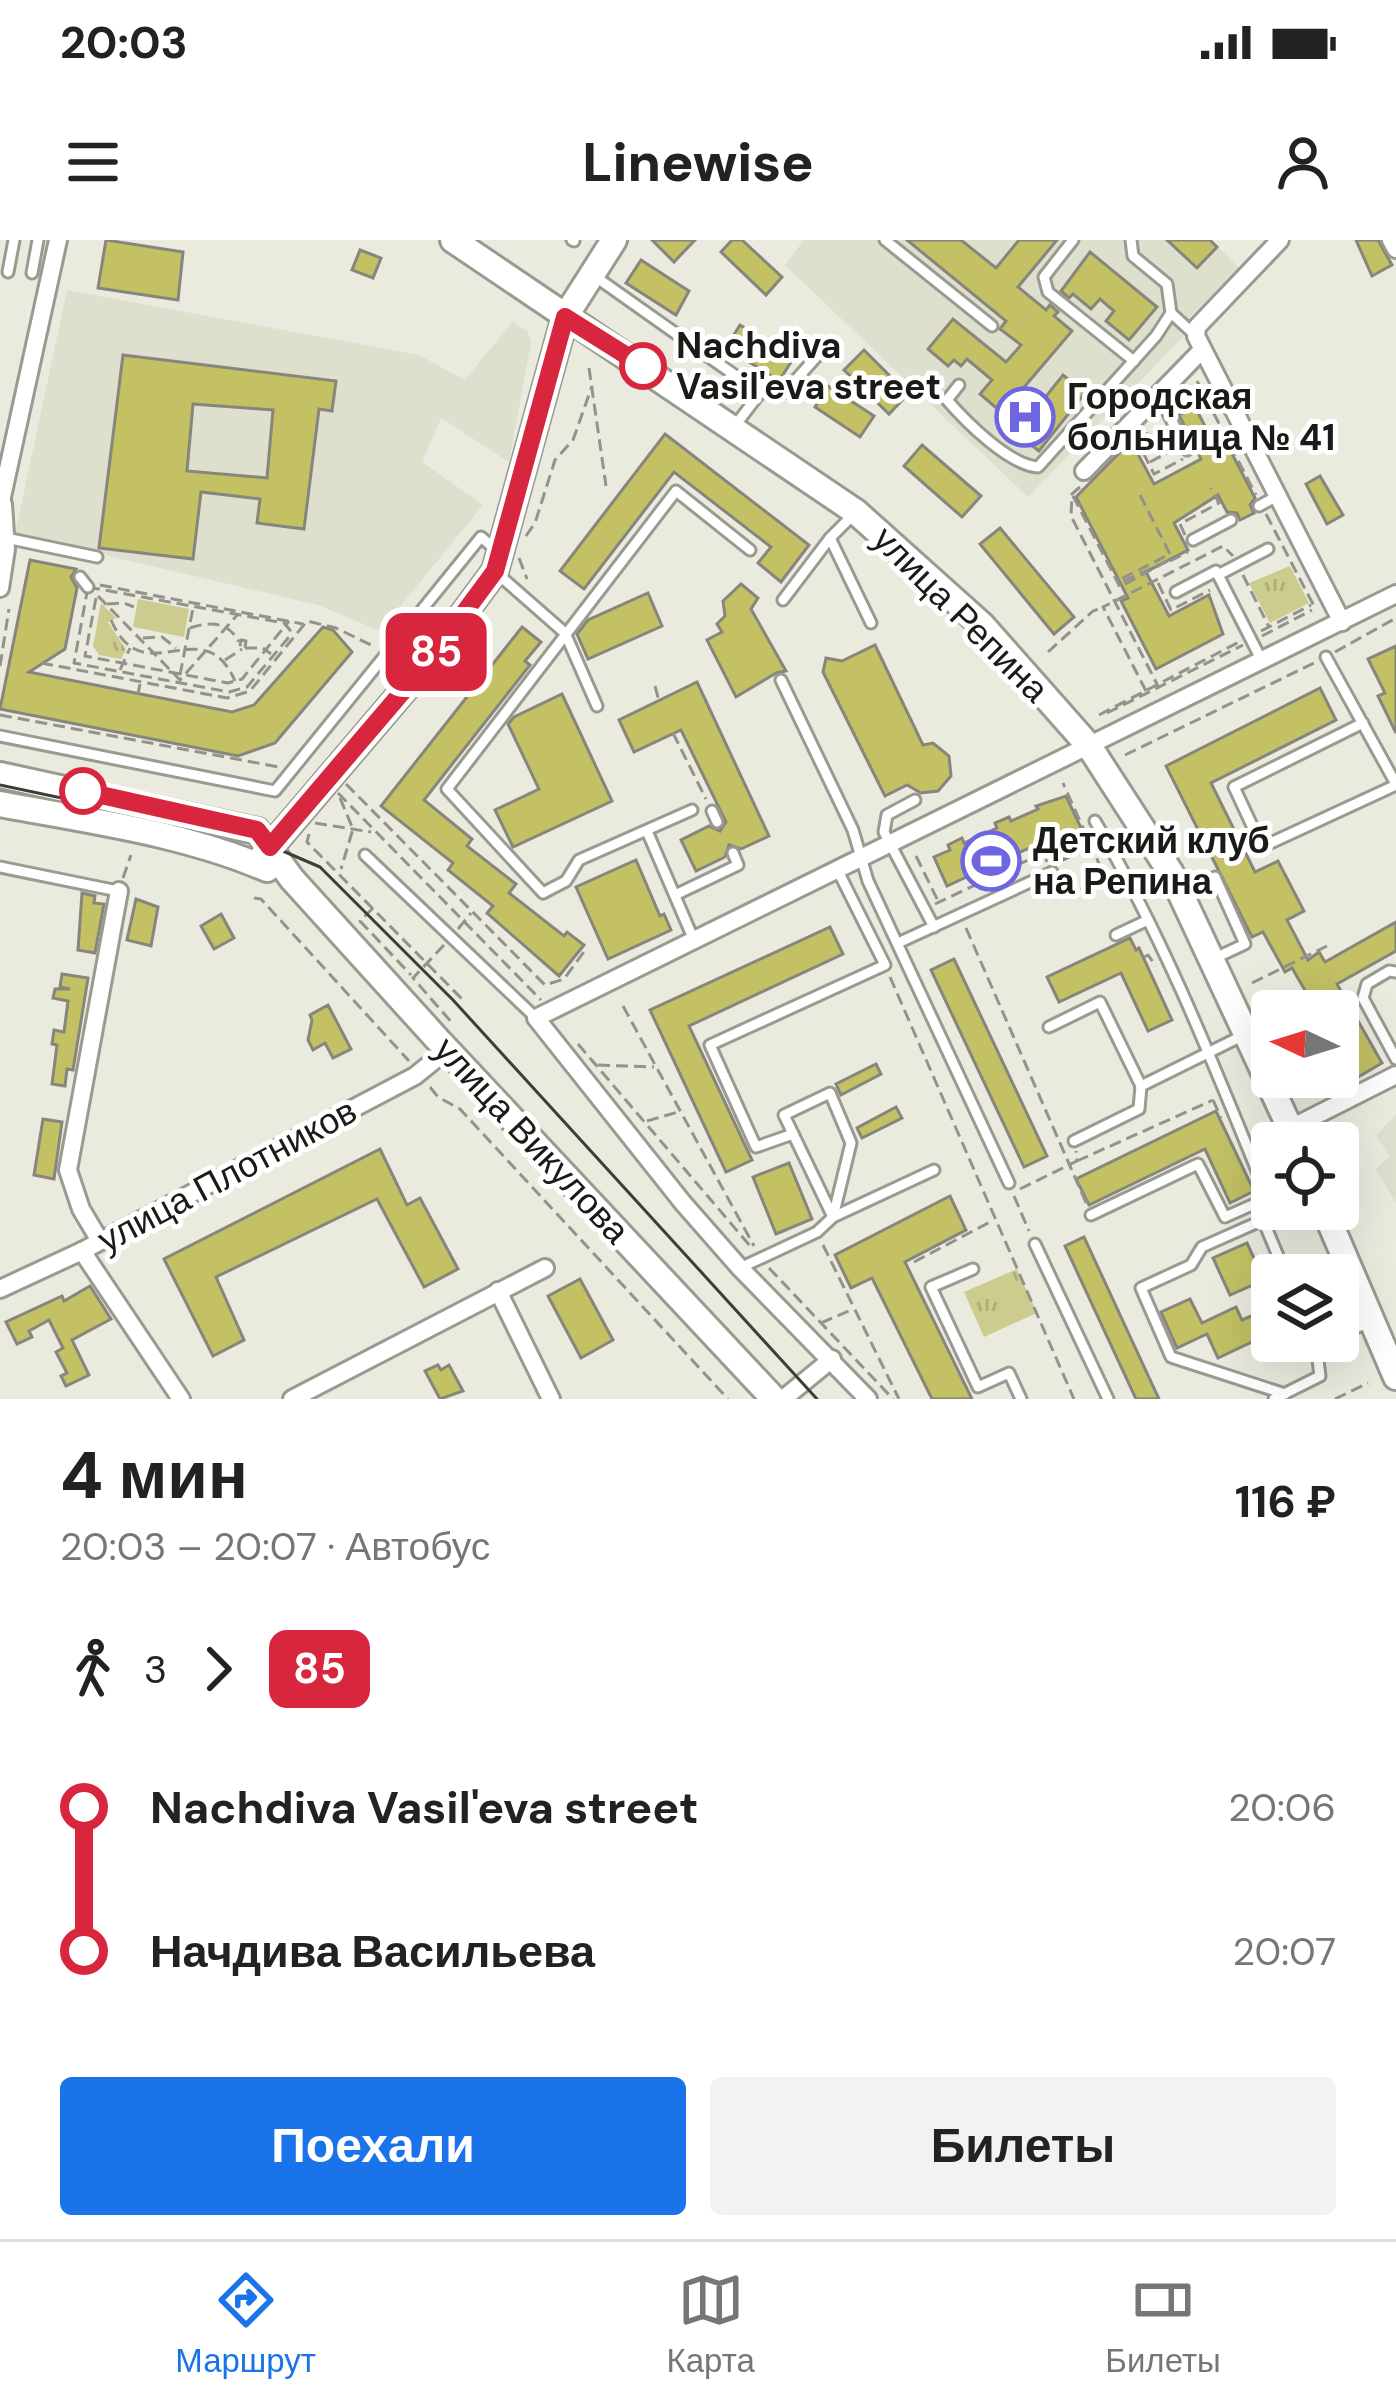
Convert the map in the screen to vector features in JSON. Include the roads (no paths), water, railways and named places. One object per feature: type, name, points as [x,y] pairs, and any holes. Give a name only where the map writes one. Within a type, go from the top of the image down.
[{"type":"street","points":[[0,588],[6,538],[2,505],[58,240]]},
{"type":"street","name":"улица Репина","points":[[453,240],[856,512],[982,625],[1089,746],[1171,873],[1288,1122]]},
{"type":"street","points":[[0,804],[263,856],[427,663],[498,562],[565,317],[614,240]]},
{"type":"street","points":[[1391,240],[1396,249]]},
{"type":"street","points":[[1274,242],[1198,327],[1196,350],[1266,502],[1320,603],[1342,622]]},
{"type":"street","points":[[1086,477],[1196,350]]},
{"type":"street","points":[[868,1399],[683,1203],[536,1018],[1396,594]]},
{"type":"street","name":"улица Викулова","points":[[0,775],[257,830],[263,856],[292,879],[778,1399]]},
{"type":"street","points":[[100,1241],[81,1209],[68,1170],[119,891]]},
{"type":"street","name":"улица Плотников","points":[[0,1289],[82,1251],[418,1072],[447,1050]]},
{"type":"street","points":[[1317,1122],[1396,1075]]},
{"type":"street","points":[[1333,1230],[1393,1360]]},
{"type":"street","points":[[82,1251],[181,1399]]},
{"type":"street","points":[[292,1399],[544,1268]]},
{"type":"street","points":[[498,1291],[551,1399]]},
{"type":"street","points":[[778,1399],[832,1359]]},
{"type":"lane","points":[[8,272],[14,240]]},
{"type":"lane","points":[[32,273],[38,240]]},
{"type":"lane","points":[[885,240],[992,326]]},
{"type":"lane","points":[[1073,240],[1044,277],[1048,292],[1134,361]]},
{"type":"lane","points":[[1131,240],[1132,256],[1167,284],[1171,313],[1196,350]]},
{"type":"lane","points":[[591,274],[760,393],[785,392],[818,355]]},
{"type":"lane","points":[[959,386],[947,400],[967,423],[1025,466],[1038,466],[1171,313]]},
{"type":"lane","points":[[734,427],[760,393]]},
{"type":"lane","points":[[1158,394],[1181,446]]},
{"type":"lane","points":[[692,810],[578,860],[566,881],[543,893],[447,789],[676,491],[750,550]]},
{"type":"lane","points":[[782,600],[856,512]]},
{"type":"lane","points":[[1192,545],[1231,520]]},
{"type":"lane","points":[[0,736],[275,790],[481,537],[498,562],[565,633],[597,706]]},
{"type":"lane","points":[[6,538],[97,557]]},
{"type":"lane","points":[[830,538],[871,622]]},
{"type":"lane","points":[[1218,575],[1268,549]]},
{"type":"lane","points":[[1176,592],[1216,571],[1247,641],[1262,661]]},
{"type":"lane","points":[[398,639],[427,663]]},
{"type":"lane","points":[[1326,657],[1363,723],[1396,785],[1262,847],[1234,788],[1363,723]]},
{"type":"lane","points":[[782,680],[1009,1183]]},
{"type":"lane","points":[[915,800],[886,814],[884,832],[934,927]]},
{"type":"lane","points":[[1091,1215],[1198,1164],[1225,1217],[1268,1198],[1148,920],[1095,821]]},
{"type":"lane","points":[[647,831],[693,938]]},
{"type":"lane","points":[[675,895],[738,865],[733,853]]},
{"type":"lane","points":[[365,855],[536,1018]]},
{"type":"lane","points":[[0,867],[119,891]]},
{"type":"lane","points":[[793,1134],[756,1147],[710,1045],[885,965],[836,868]]},
{"type":"lane","points":[[898,943],[1052,872]]},
{"type":"lane","points":[[1212,959],[1245,944],[1215,878]]},
{"type":"lane","points":[[1116,935],[1148,920]]},
{"type":"lane","points":[[1396,972],[1389,971],[1367,984],[1363,998],[1396,1059]]},
{"type":"lane","points":[[1049,1027],[1100,1002],[1141,1086],[1139,1109],[1074,1141]]},
{"type":"lane","points":[[1141,1086],[1247,1034]]},
{"type":"lane","points":[[830,1093],[851,1143],[832,1217],[784,1115],[830,1093]]},
{"type":"lane","points":[[740,1268],[817,1232],[832,1217],[934,1170]]},
{"type":"lane","points":[[1277,1254],[1263,1220],[1202,1247],[1191,1265],[1141,1288],[1171,1357],[1280,1396],[1320,1376],[1319,1362]]},
{"type":"lane","points":[[1035,1244],[1108,1399]]},
{"type":"lane","points":[[973,1269],[931,1288],[978,1388],[1009,1373],[1021,1399]]},
{"type":"lane","points":[[1359,1326],[1372,1321]]},
{"type":"tram line","points":[[0,785],[255,839],[320,867],[453,1000],[817,1399]]},
{"type":"place","name":"Nachdiva Vasil'eva street","points":[[643,366]]},
{"type":"place","name":"Городская больница № 41","points":[[1025,417]]},
{"type":"place","name":"Детский клуб на Репина","points":[[991,861]]}]
